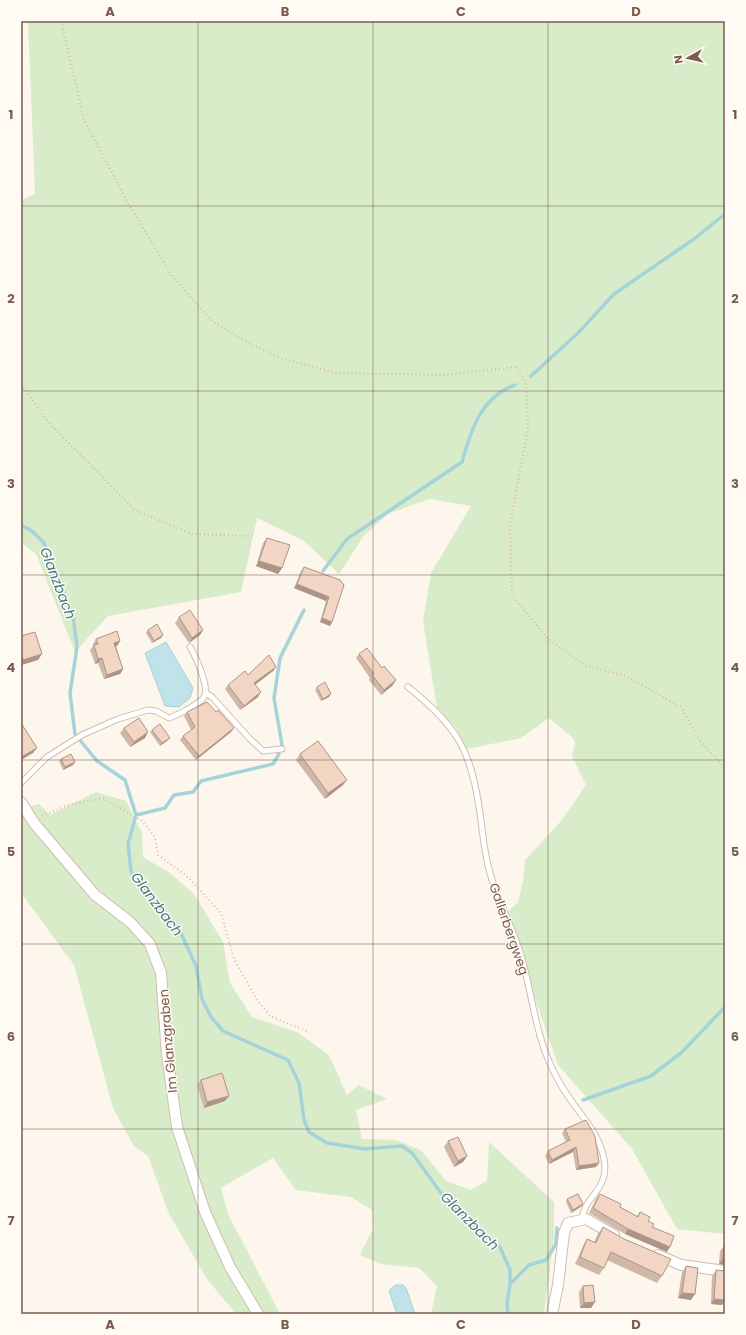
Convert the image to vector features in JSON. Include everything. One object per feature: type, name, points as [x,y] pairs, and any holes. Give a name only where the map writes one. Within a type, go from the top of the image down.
[{"type":"street","name":"Im Glanzgraben","points":[[21,802],[32,820],[95,895],[130,922],[150,944],[161,973],[167,1054],[177,1127],[205,1212],[230,1267],[258,1314]]},
{"type":"street","points":[[552,1314],[558,1285],[565,1227],[568,1223],[582,1219],[590,1221],[622,1240]]},
{"type":"street","points":[[648,1251],[681,1265],[725,1271]]},
{"type":"lane","points":[[190,647],[200,670],[206,693],[212,697],[249,738],[263,751],[282,749]]},
{"type":"lane","name":"Gallerbergweg","points":[[408,688],[425,701],[450,727],[466,752],[472,771],[480,814],[483,843],[490,873],[499,900],[518,946],[545,1053],[556,1078],[587,1121],[604,1157],[605,1172],[601,1186],[584,1209],[582,1219]]},
{"type":"lane","points":[[21,783],[47,757],[82,735],[118,719],[148,710],[156,711],[165,718],[171,717],[202,700],[206,693]]},
{"type":"path","points":[[61,21],[84,120],[128,203],[172,276],[211,320],[236,336],[279,358],[336,373],[446,375],[515,367],[526,382],[528,428],[510,525],[512,595],[547,638],[586,666],[625,676],[680,707],[698,740],[725,768]]},
{"type":"path","points":[[21,384],[50,424],[135,510],[192,534],[252,536]]},
{"type":"path","points":[[32,820],[68,805],[103,798],[141,820],[156,837],[158,855],[188,877],[221,912],[234,959],[257,1000],[270,1016],[309,1032]]},
{"type":"green space","points":[[28,21],[725,21],[725,1234],[677,1229],[632,1149],[558,1065],[527,976],[508,912],[518,902],[523,881],[525,860],[561,821],[586,785],[572,756],[575,742],[573,738],[549,718],[521,738],[467,749],[456,728],[437,708],[423,621],[431,573],[471,506],[429,499],[388,514],[363,537],[339,574],[304,541],[257,518],[241,592],[108,616],[75,652],[36,554],[21,543],[21,200],[35,194]]},
{"type":"green space","points":[[96,792],[126,801],[142,833],[143,857],[170,873],[194,894],[223,942],[230,983],[252,1017],[297,1032],[329,1055],[347,1095],[359,1085],[387,1099],[356,1110],[362,1139],[396,1140],[422,1151],[446,1181],[471,1190],[487,1181],[489,1142],[554,1202],[554,1238],[544,1314],[431,1314],[437,1286],[419,1268],[381,1264],[360,1255],[373,1229],[372,1210],[351,1197],[296,1190],[273,1158],[221,1188],[228,1214],[280,1314],[236,1314],[207,1279],[169,1214],[148,1156],[134,1146],[113,1108],[74,965],[21,893],[21,809],[39,804],[50,815]]},
{"type":"water","points":[[166,642],[193,688],[190,698],[179,707],[165,706],[145,653]]},
{"type":"water","points":[[395,1285],[403,1285],[406,1288],[415,1314],[397,1314],[389,1291]]},
{"type":"building","points":[[267,538],[290,545],[282,568],[259,561]]},
{"type":"building","points":[[304,567],[340,580],[344,585],[332,622],[322,618],[329,597],[297,584]]},
{"type":"building","points":[[190,610],[203,630],[192,638],[179,617]]},
{"type":"building","points":[[157,624],[163,635],[154,641],[148,630]]},
{"type":"building","points":[[117,631],[120,641],[114,643],[123,669],[107,675],[102,658],[98,659],[94,645],[98,644],[96,639]]},
{"type":"building","points":[[35,632],[42,654],[23,660],[21,653],[21,636]]},
{"type":"building","points":[[367,648],[382,668],[384,666],[396,680],[384,690],[372,675],[374,674],[359,654]]},
{"type":"building","points":[[269,655],[276,667],[254,683],[261,692],[244,706],[228,685],[245,671],[248,675]]},
{"type":"building","points":[[325,682],[331,694],[323,699],[317,687]]},
{"type":"building","points":[[207,702],[216,712],[218,710],[234,728],[199,756],[183,736],[195,727],[187,712]]},
{"type":"building","points":[[139,718],[148,732],[134,742],[124,728]]},
{"type":"building","points":[[21,723],[37,748],[21,757]]},
{"type":"building","points":[[160,724],[170,738],[162,743],[152,730]]},
{"type":"building","points":[[318,741],[347,780],[328,793],[300,754]]},
{"type":"building","points":[[71,754],[75,762],[65,767],[61,759]]},
{"type":"building","points":[[222,1073],[229,1096],[207,1102],[201,1080]]},
{"type":"building","points":[[586,1120],[595,1136],[599,1163],[579,1166],[576,1147],[552,1160],[548,1151],[570,1140],[565,1129]]},
{"type":"building","points":[[458,1137],[467,1156],[458,1161],[448,1141]]},
{"type":"building","points":[[578,1194],[583,1204],[573,1210],[567,1199]]},
{"type":"building","points":[[600,1194],[621,1204],[620,1207],[638,1217],[640,1212],[650,1217],[648,1221],[654,1224],[652,1227],[674,1236],[670,1247],[628,1229],[593,1208]]},
{"type":"building","points":[[603,1227],[624,1239],[671,1259],[662,1276],[611,1252],[604,1268],[580,1257],[587,1239],[596,1243]]},
{"type":"building","points":[[725,1246],[725,1259],[723,1258]]},
{"type":"building","points":[[686,1266],[698,1268],[695,1294],[682,1293]]},
{"type":"building","points":[[716,1270],[725,1271],[725,1300],[714,1299]]},
{"type":"building","points":[[593,1285],[595,1302],[584,1303],[583,1286]]},
{"type":"waterway","points":[[531,376],[579,332],[614,294],[694,239],[725,214]]},
{"type":"waterway","points":[[323,571],[347,539],[462,462],[469,438],[479,416],[486,406],[503,390],[515,385]]},
{"type":"waterway","name":"Glanzbach","points":[[21,525],[32,531],[44,543],[73,616],[77,647],[70,693],[75,734],[97,761],[125,780],[136,815],[128,844],[131,872],[179,929],[196,966],[202,999],[211,1017],[223,1031],[288,1060],[299,1083],[304,1120],[309,1132],[327,1143],[365,1149],[402,1146],[412,1153],[446,1200],[500,1247],[510,1270],[510,1284],[507,1304],[508,1314]]},
{"type":"waterway","points":[[282,745],[274,698],[280,658],[304,610]]},
{"type":"waterway","points":[[136,815],[165,808],[174,795],[193,792],[201,781],[273,764],[279,754]]},
{"type":"waterway","points":[[583,1100],[651,1076],[682,1052],[725,1007]]},
{"type":"waterway","points":[[510,1284],[529,1265],[546,1260],[556,1244],[557,1228]]}]
